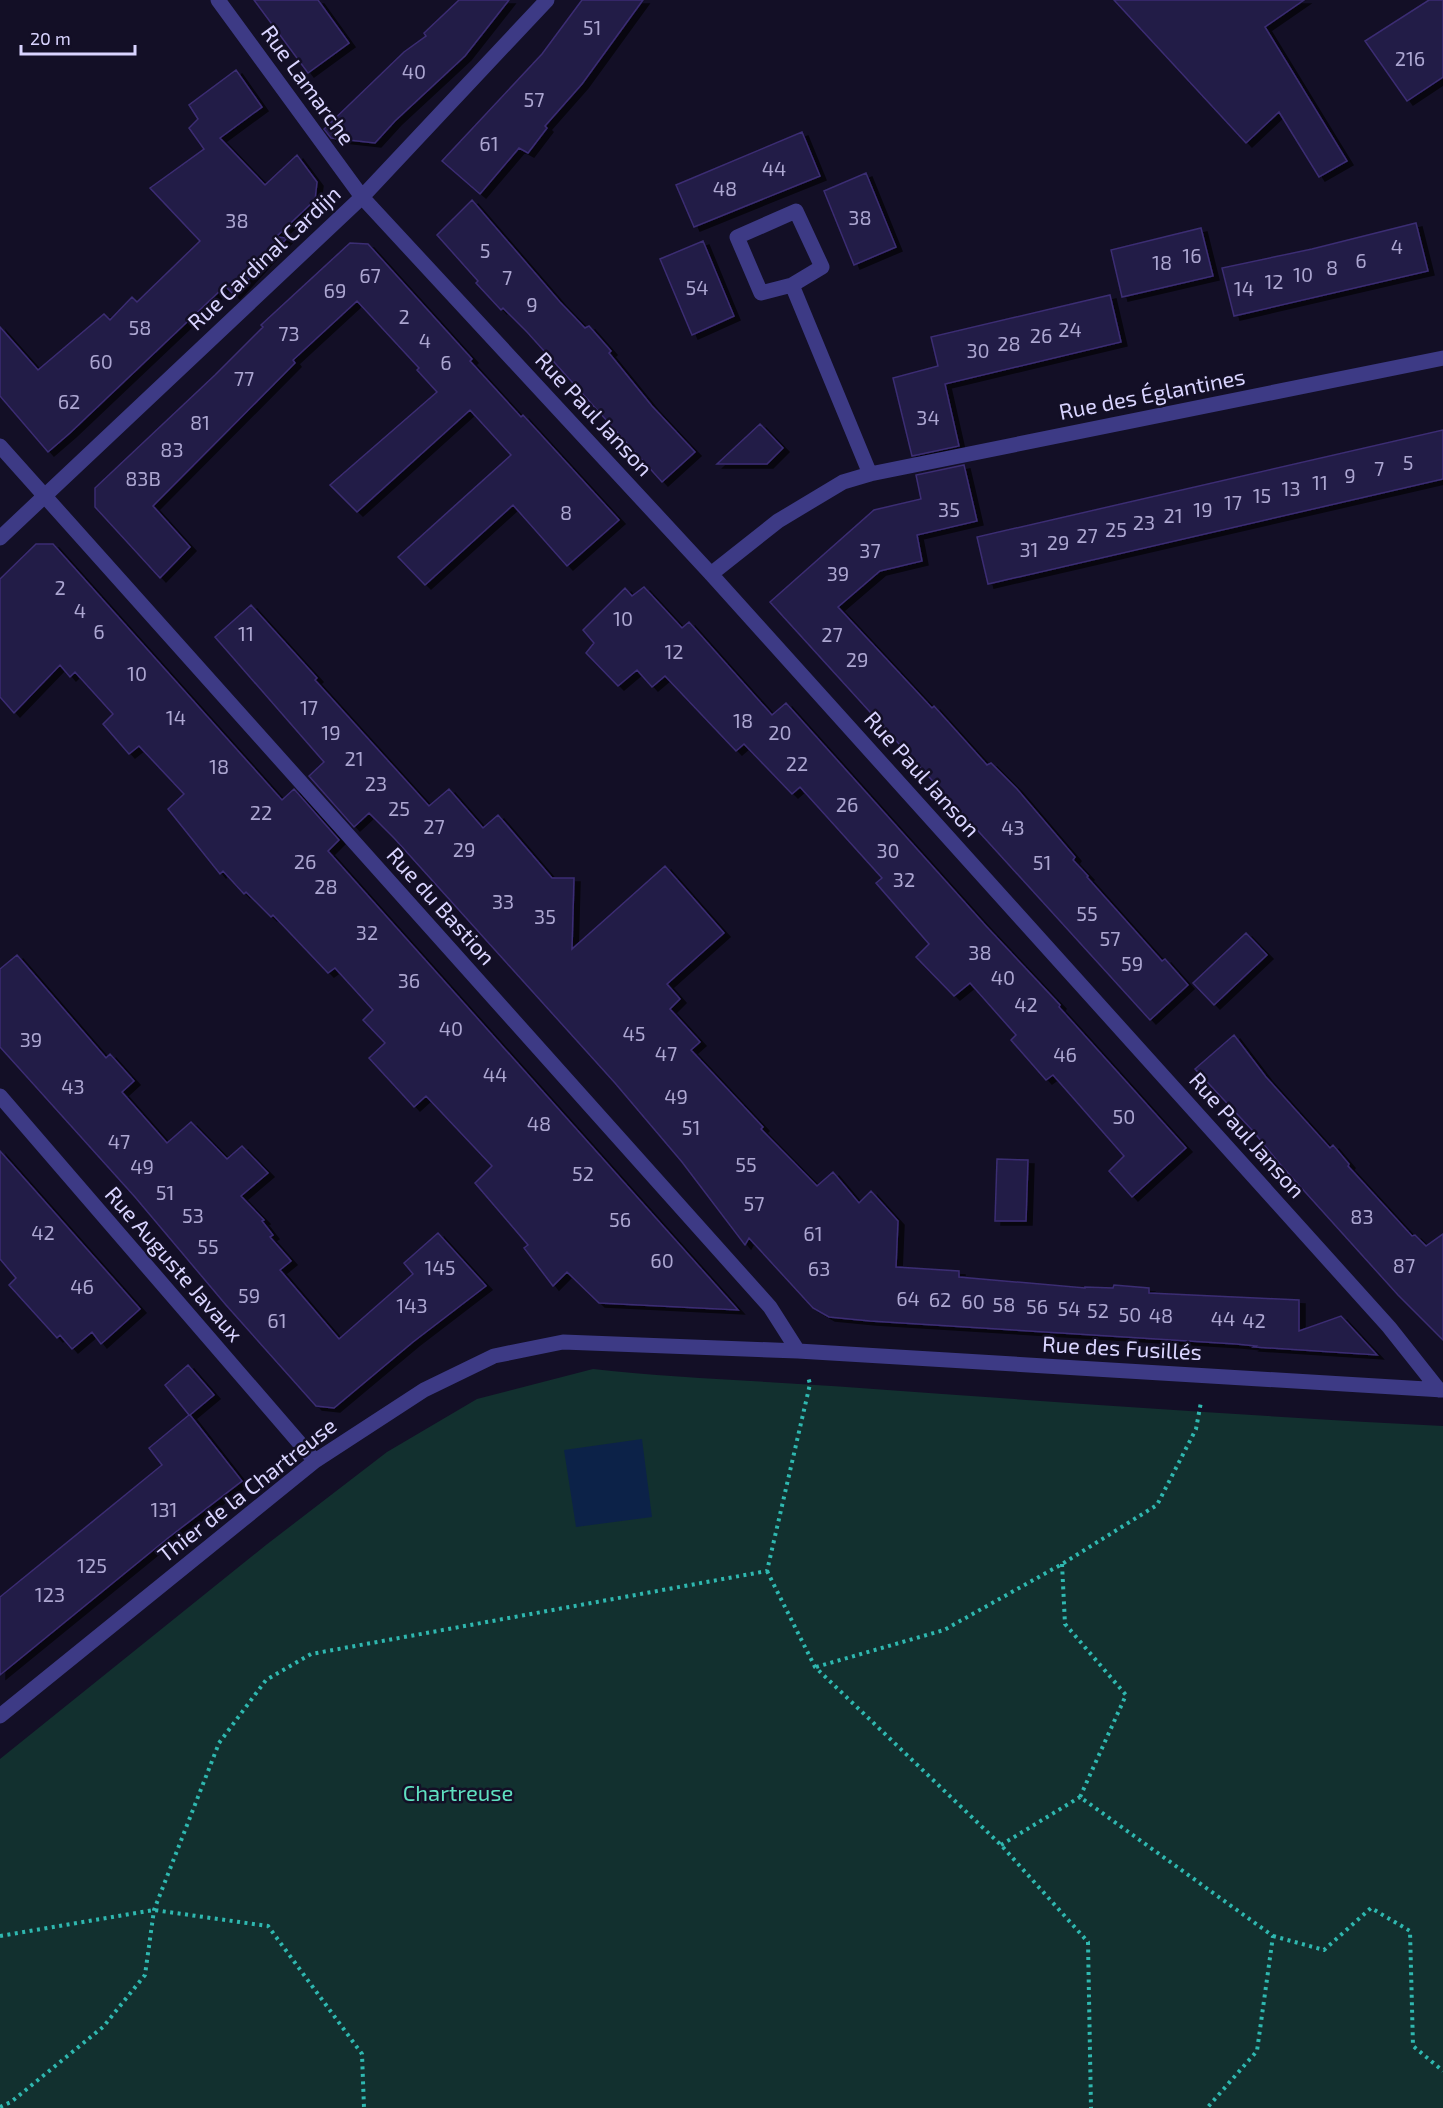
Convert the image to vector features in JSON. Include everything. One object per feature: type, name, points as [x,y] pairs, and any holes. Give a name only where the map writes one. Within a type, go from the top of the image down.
[{"type":"street","name":"Rue Lamarche","points":[[218,0],[362,197]]},
{"type":"street","name":"Rue Cardinal Cardijn","points":[[0,538],[362,197],[547,0]]},
{"type":"street","name":"Rue Paul Janson","points":[[362,197],[711,574],[1373,1309],[1441,1390]]},
{"type":"street","points":[[796,211],[822,267],[792,285],[760,293],[737,237],[796,211]]},
{"type":"street","points":[[792,285],[870,474]]},
{"type":"street","name":"Rue des Églantines","points":[[711,574],[778,521],[843,482],[870,474],[1443,358]]},
{"type":"street","name":"Rue du Bastion","points":[[0,446],[770,1308],[798,1351]]},
{"type":"street","name":"Rue Auguste Javaux","points":[[0,1096],[315,1461]]},
{"type":"street","name":"Thier de la Chartreuse","points":[[0,1716],[315,1461],[424,1390],[494,1356],[563,1342],[798,1351]]},
{"type":"street","name":"Rue des Fusillés","points":[[798,1351],[1441,1390]]},
{"type":"path","points":[[798,1351],[810,1384],[767,1571],[815,1667],[1000,1845],[1088,1942],[1091,2108]]},
{"type":"path","points":[[815,1667],[944,1630],[1062,1564],[1156,1505],[1197,1429],[1206,1376]]},
{"type":"path","points":[[1000,1845],[1080,1797],[1126,1695],[1065,1624],[1062,1564]]},
{"type":"path","points":[[0,2107],[11,2102],[103,2026],[145,1975],[154,1911],[219,1743],[266,1680],[311,1654],[767,1571]]},
{"type":"path","points":[[1080,1797],[1273,1936],[1323,1950],[1371,1908],[1410,1931],[1413,2046],[1443,2071]]},
{"type":"path","points":[[0,1935],[154,1911],[268,1926],[362,2054],[364,2108]]},
{"type":"path","points":[[1207,2108],[1257,2051],[1273,1936]]},
{"type":"green space","name":"Chartreuse","points":[[593,1369],[1151,1409],[1443,1426],[1443,2108],[0,2108],[0,1759],[266,1545],[387,1452],[477,1399]]},
{"type":"water","points":[[642,1439],[652,1517],[576,1527],[564,1450]]},
{"type":"building","points":[[254,0],[318,0],[349,43],[308,73]]},
{"type":"building","points":[[459,0],[509,0],[465,56],[395,121],[375,143],[331,138],[324,129],[404,52],[426,36],[424,33]]},
{"type":"building","points":[[582,0],[643,0],[582,84],[545,126],[547,128],[528,153],[519,148],[480,194],[442,161],[542,54]]},
{"type":"building","points":[[1114,0],[1304,0],[1265,27],[1347,161],[1319,177],[1279,112],[1246,143]]},
{"type":"building","points":[[1429,0],[1443,0],[1443,77],[1407,101],[1365,41]]},
{"type":"building","points":[[236,70],[262,107],[220,138],[265,185],[297,155],[317,182],[315,200],[276,237],[287,238],[234,295],[225,286],[48,452],[0,396],[0,327],[38,370],[104,314],[110,320],[132,297],[137,302],[200,241],[150,188],[204,149],[189,128],[198,119],[189,105]]},
{"type":"building","points":[[802,132],[820,176],[694,227],[676,185]]},
{"type":"building","points":[[866,173],[896,247],[854,265],[824,191]]},
{"type":"building","points":[[472,200],[560,302],[585,328],[589,326],[611,351],[609,353],[652,406],[695,452],[662,482],[527,332],[503,308],[501,310],[476,283],[478,281],[437,235]]},
{"type":"building","points":[[1416,223],[1428,271],[1234,316],[1222,268],[1312,249]]},
{"type":"building","points":[[1201,228],[1213,276],[1122,297],[1111,250]]},
{"type":"building","points":[[703,241],[734,316],[692,335],[660,259]]},
{"type":"building","points":[[350,243],[368,244],[472,359],[470,361],[619,520],[567,566],[513,505],[425,585],[398,557],[511,455],[470,410],[357,512],[330,485],[437,392],[417,370],[419,368],[357,301],[293,360],[295,363],[153,506],[190,547],[160,578],[95,507],[95,488],[215,375],[263,327],[261,325]]},
{"type":"building","points":[[1110,295],[1121,342],[945,384],[959,446],[912,456],[893,378],[938,366],[931,337]]},
{"type":"building","points":[[760,424],[783,448],[767,464],[717,464]]},
{"type":"building","points":[[1443,430],[1443,479],[988,584],[977,537]]},
{"type":"building","points":[[964,465],[977,521],[917,535],[922,561],[880,571],[838,607],[932,708],[934,706],[987,765],[991,763],[1017,789],[1075,857],[1073,860],[1087,877],[1162,961],[1165,959],[1188,985],[1150,1020],[770,602],[874,510],[921,499],[916,475]]},
{"type":"building","points":[[36,544],[53,544],[282,800],[294,789],[339,840],[328,851],[738,1310],[599,1303],[567,1272],[553,1286],[524,1248],[528,1245],[475,1183],[492,1166],[426,1096],[414,1107],[369,1058],[385,1043],[363,1020],[373,1010],[335,968],[328,973],[273,915],[271,917],[246,892],[244,894],[223,871],[220,874],[168,809],[184,794],[139,746],[129,754],[103,724],[113,714],[75,672],[70,677],[60,665],[14,713],[0,697],[0,579]]},
{"type":"building","points":[[644,587],[682,628],[689,622],[772,715],[786,703],[1060,1005],[1059,1007],[1186,1148],[1132,1197],[1109,1171],[1124,1156],[1053,1075],[1046,1080],[1011,1040],[1016,1035],[970,983],[954,996],[916,957],[929,944],[876,883],[882,878],[800,787],[792,794],[744,744],[736,751],[665,676],[652,687],[637,670],[618,686],[586,653],[594,643],[583,630],[625,588],[632,596]]},
{"type":"building","points":[[251,605],[317,678],[315,680],[429,806],[449,789],[483,828],[498,815],[552,878],[574,878],[572,949],[665,866],[724,933],[667,984],[680,999],[670,1009],[700,1042],[691,1050],[763,1127],[761,1129],[817,1186],[833,1172],[859,1203],[871,1191],[898,1221],[896,1267],[959,1271],[959,1277],[1085,1288],[1113,1288],[1114,1285],[1149,1288],[1149,1293],[1299,1300],[1299,1331],[1341,1316],[1377,1355],[870,1321],[829,1317],[813,1308],[749,1238],[745,1245],[682,1162],[615,1083],[394,838],[369,813],[354,827],[309,776],[324,762],[215,637]]},
{"type":"building","points":[[1246,933],[1267,955],[1214,1005],[1193,983]]},
{"type":"building","points":[[17,955],[106,1058],[110,1054],[134,1081],[122,1092],[167,1143],[191,1122],[227,1159],[242,1146],[268,1173],[241,1196],[264,1220],[262,1221],[273,1235],[270,1237],[291,1261],[280,1270],[339,1339],[413,1274],[404,1263],[438,1233],[486,1286],[413,1342],[334,1408],[316,1406],[226,1305],[135,1197],[0,1047],[0,969]]},
{"type":"building","points":[[1234,1035],[1266,1077],[1330,1148],[1333,1145],[1349,1164],[1348,1166],[1412,1236],[1415,1235],[1426,1246],[1443,1234],[1443,1340],[1398,1295],[1195,1069]]},
{"type":"building","points":[[0,1151],[140,1309],[101,1344],[92,1332],[72,1349],[60,1335],[57,1338],[9,1285],[16,1278],[0,1259]]},
{"type":"building","points":[[997,1159],[1028,1160],[1026,1221],[995,1221]]},
{"type":"building","points":[[188,1365],[214,1395],[190,1415],[242,1481],[168,1538],[0,1675],[0,1597],[162,1465],[149,1448],[189,1415],[165,1385]]}]
